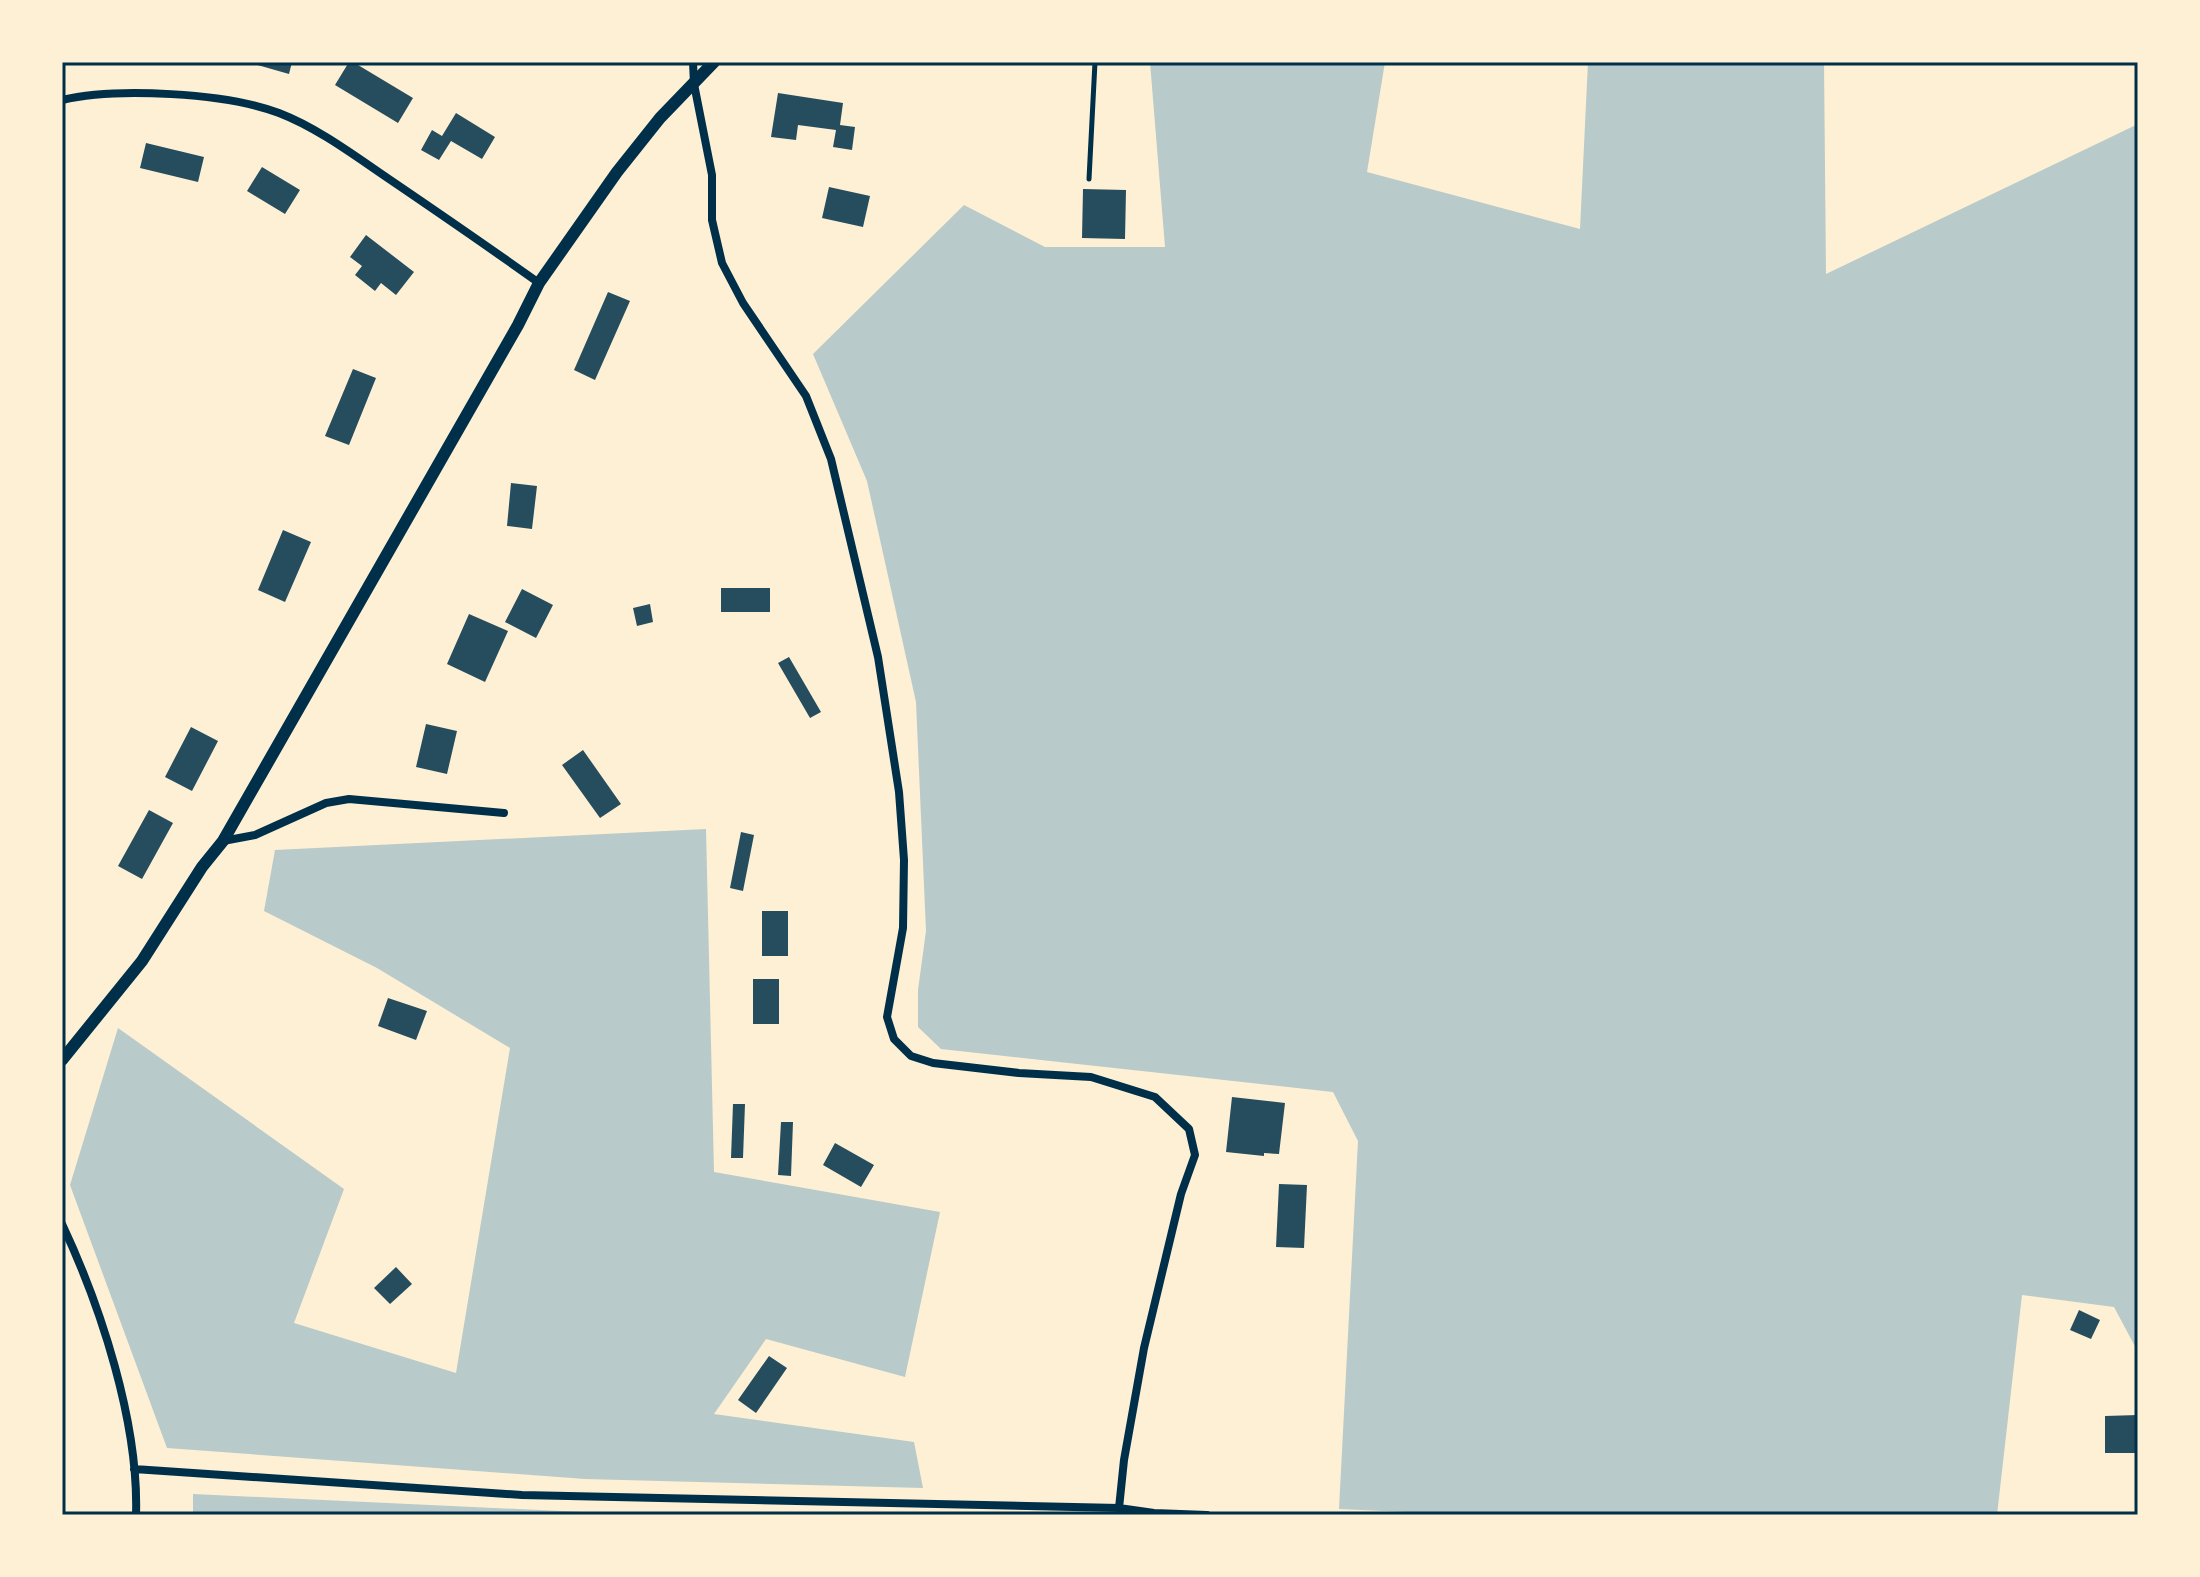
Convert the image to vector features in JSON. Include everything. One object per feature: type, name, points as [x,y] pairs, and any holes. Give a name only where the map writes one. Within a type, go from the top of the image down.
[{"type":"street","points":[[693,62],[694,84],[712,175],[712,220],[722,263],[743,303],[806,396],[831,459],[878,657],[899,792],[904,860],[903,928],[887,1017],[894,1039],[911,1056],[933,1063],[1091,1077],[1155,1097],[1189,1129],[1195,1155],[1177,1208],[1144,1348],[1124,1460],[1119,1508]]},
{"type":"street","points":[[62,1060],[142,961],[202,867],[223,841],[511,339],[539,283],[660,118],[714,62]]},
{"type":"street","points":[[62,100],[99,93],[145,93],[213,99],[279,113],[358,158],[539,283]]},
{"type":"street","points":[[223,841],[255,835],[326,803],[349,799],[504,813]]},
{"type":"street","points":[[62,1224],[90,1291],[114,1369],[134,1469],[136,1515]]},
{"type":"street","points":[[134,1469],[522,1495],[1119,1508],[1207,1515]]},
{"type":"lane","points":[[1089,179],[1095,62]]},
{"type":"shaded area","points":[[1150,62],[1385,62],[1367,172],[1580,229],[1588,62],[1824,62],[1826,274],[2138,124],[2138,1352],[2114,1307],[2022,1295],[1997,1515],[1475,1515],[1339,1509],[1358,1141],[1333,1092],[941,1049],[918,1027],[918,990],[926,931],[916,702],[867,481],[813,354],[964,205],[1045,247],[1165,247]]},
{"type":"shaded area","points":[[706,829],[714,1172],[940,1212],[905,1377],[766,1339],[714,1414],[914,1442],[923,1488],[585,1479],[167,1448],[70,1185],[118,1028],[344,1189],[294,1323],[456,1373],[510,1048],[377,968],[264,911],[275,850]]},
{"type":"shaded area","points":[[193,1494],[647,1515],[193,1515]]},
{"type":"building","points":[[247,62],[292,62],[289,74]]},
{"type":"building","points":[[349,62],[413,98],[398,123],[335,85]]},
{"type":"building","points":[[778,93],[843,103],[840,125],[855,127],[852,150],[833,147],[836,130],[798,125],[796,140],[771,137]]},
{"type":"building","points":[[456,113],[495,137],[482,159],[451,141],[439,160],[421,150],[432,130],[442,136]]},
{"type":"building","points":[[146,143],[204,157],[198,182],[140,168]]},
{"type":"building","points":[[262,167],[300,190],[285,214],[247,191]]},
{"type":"building","points":[[829,187],[870,196],[863,227],[822,218]]},
{"type":"building","points":[[1083,189],[1126,190],[1125,239],[1082,238]]},
{"type":"building","points":[[366,235],[414,272],[396,295],[381,283],[375,291],[355,275],[362,266],[350,257]]},
{"type":"building","points":[[608,292],[630,301],[595,380],[574,370]]},
{"type":"building","points":[[353,369],[376,378],[349,445],[325,436]]},
{"type":"building","points":[[511,483],[537,486],[532,529],[507,526]]},
{"type":"building","points":[[283,530],[311,542],[285,602],[258,590]]},
{"type":"building","points":[[721,588],[770,588],[770,612],[721,612]]},
{"type":"building","points":[[522,589],[553,605],[536,638],[505,622]]},
{"type":"building","points":[[650,604],[653,622],[637,626],[633,608]]},
{"type":"building","points":[[469,614],[508,631],[485,682],[447,664]]},
{"type":"building","points":[[789,657],[821,712],[810,718],[778,663]]},
{"type":"building","points":[[426,724],[457,731],[447,774],[416,767]]},
{"type":"building","points":[[191,727],[218,741],[192,791],[165,777]]},
{"type":"building","points":[[583,750],[621,804],[600,818],[562,765]]},
{"type":"building","points":[[149,810],[173,823],[142,879],[118,866]]},
{"type":"building","points":[[741,832],[754,835],[743,891],[730,888]]},
{"type":"building","points":[[762,911],[788,911],[788,956],[762,956]]},
{"type":"building","points":[[753,979],[779,979],[779,1024],[753,1024]]},
{"type":"building","points":[[388,998],[427,1011],[416,1040],[378,1026]]},
{"type":"building","points":[[1232,1097],[1285,1103],[1279,1154],[1264,1153],[1264,1156],[1226,1152]]},
{"type":"building","points":[[733,1104],[745,1104],[743,1158],[731,1158]]},
{"type":"building","points":[[781,1122],[793,1122],[791,1176],[778,1175]]},
{"type":"building","points":[[835,1143],[874,1165],[861,1187],[823,1165]]},
{"type":"building","points":[[1279,1184],[1307,1185],[1304,1248],[1276,1247]]},
{"type":"building","points":[[396,1267],[412,1284],[390,1304],[374,1288]]},
{"type":"building","points":[[2079,1310],[2100,1320],[2091,1339],[2070,1330]]},
{"type":"building","points":[[769,1356],[787,1368],[756,1413],[738,1400]]},
{"type":"building","points":[[2138,1415],[2138,1453],[2105,1453],[2105,1416]]}]
